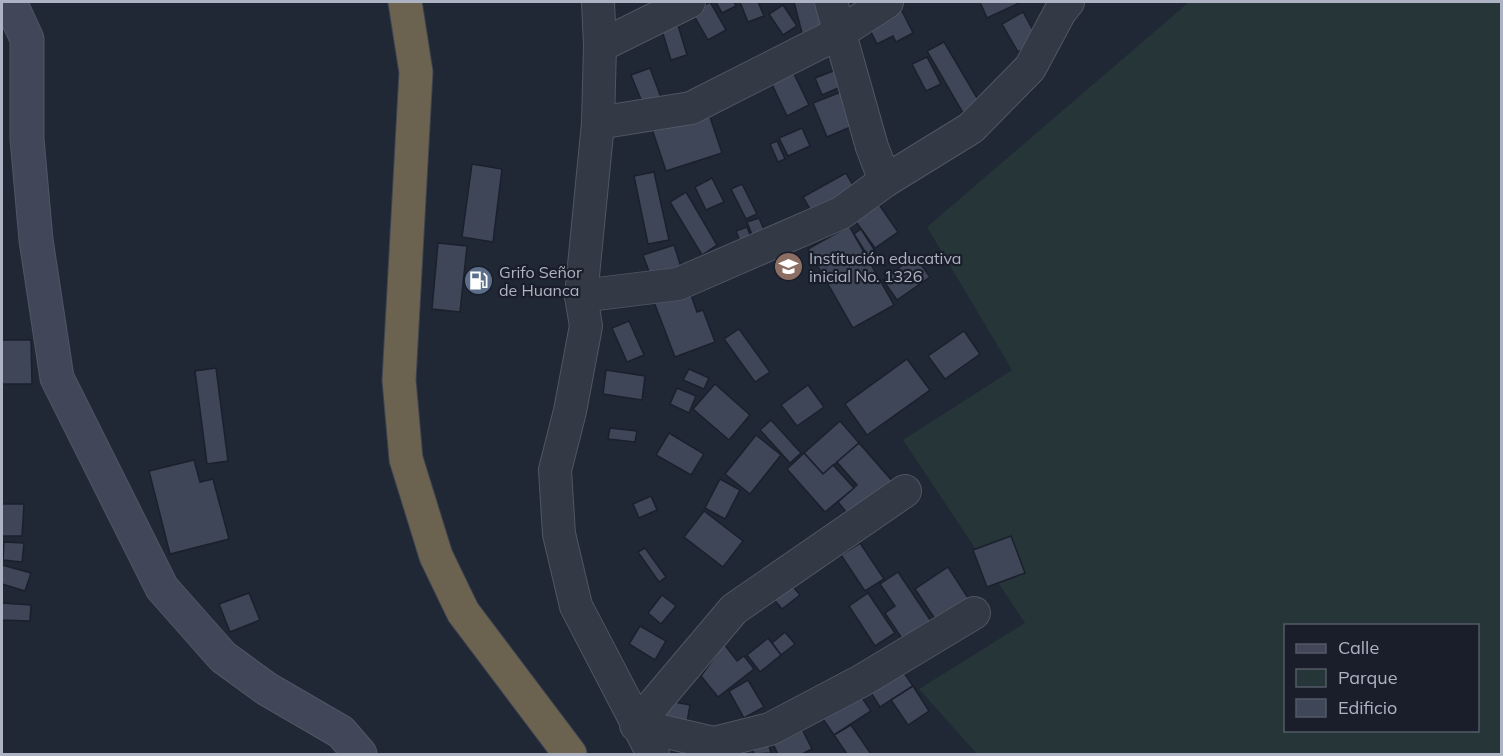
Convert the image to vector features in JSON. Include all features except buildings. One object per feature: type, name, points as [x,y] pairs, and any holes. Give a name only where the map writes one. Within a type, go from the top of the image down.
[{"type":"highway","points":[[405,2],[416,72],[399,380],[406,459],[436,556],[463,612],[570,754]]},
{"type":"street","points":[[10,2],[27,39],[27,139],[36,240],[57,378],[162,588],[224,657],[267,689],[341,732],[360,754]]},
{"type":"street","points":[[598,2],[600,46],[598,123],[581,296],[586,326],[570,411],[555,470],[559,534],[576,606],[653,754]]},
{"type":"street","points":[[600,46],[688,2]]},
{"type":"street","points":[[831,2],[872,147],[885,181]]},
{"type":"street","points":[[598,123],[691,108],[841,32],[887,2]]},
{"type":"street","points":[[581,296],[678,284],[841,213],[885,181],[971,128],[1030,68],[1060,12],[1068,2]]},
{"type":"street","points":[[636,725],[734,609],[905,491]]},
{"type":"street","points":[[636,725],[714,743],[770,729],[861,681],[974,613]]},
{"type":"green space","points":[[1189,2],[1501,2],[1501,754],[977,754],[919,689],[1025,623],[903,440],[1012,370],[927,227]]},
{"type":"place","name":"Institución educativa inicial No. 1326","points":[[788,267]]},
{"type":"place","name":"Grifo Señor de Huanca","points":[[478,281]]}]
